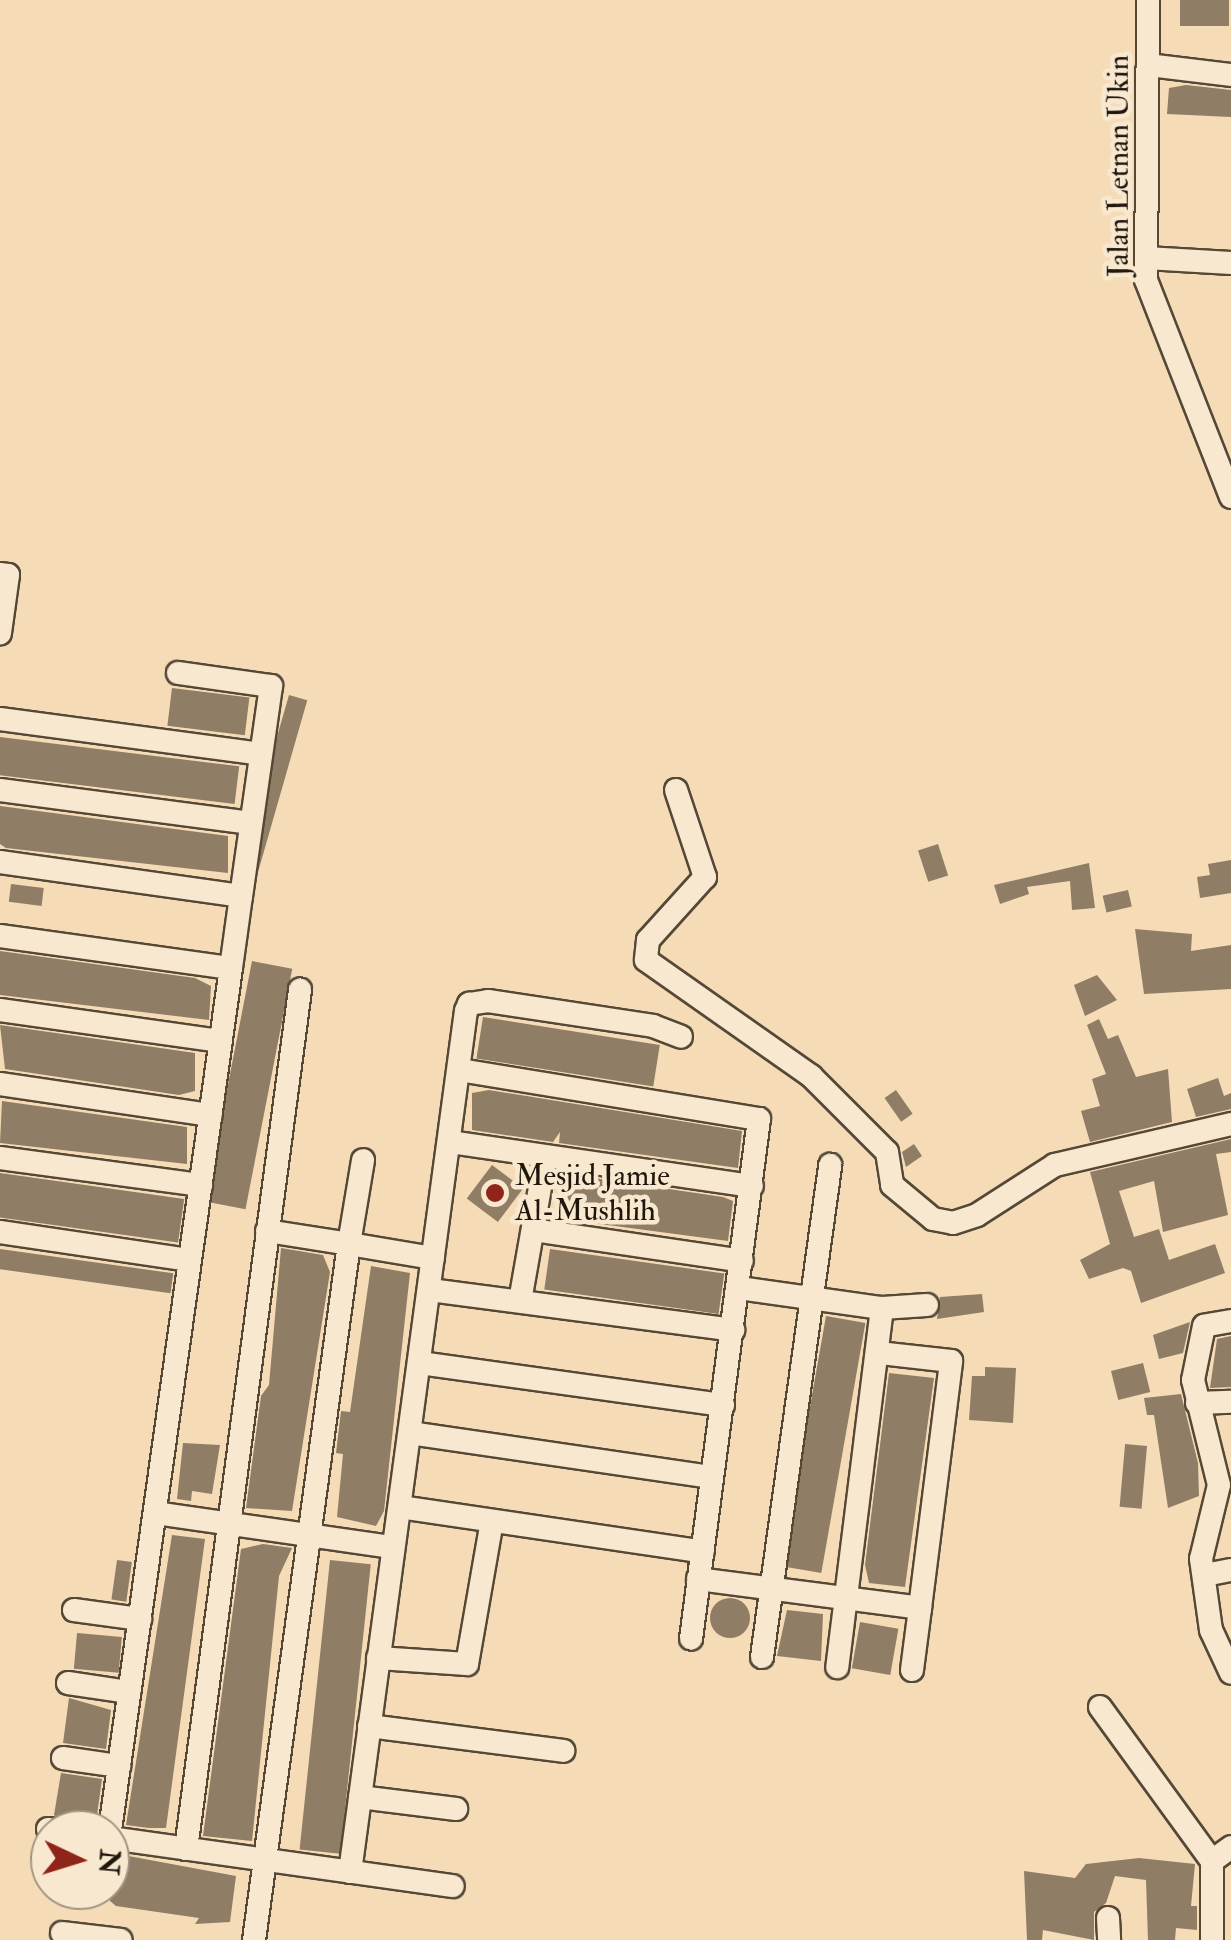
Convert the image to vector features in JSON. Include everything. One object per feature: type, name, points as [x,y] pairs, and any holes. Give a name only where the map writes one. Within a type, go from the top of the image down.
[{"type":"street","name":"Jalan Letnan Ukin","points":[[1148,0],[1149,291],[1231,497]]},
{"type":"street","points":[[1148,65],[1231,74]]},
{"type":"street","points":[[1146,258],[1231,264]]},
{"type":"street","points":[[0,574],[8,575],[0,633]]},
{"type":"street","points":[[113,1810],[271,686],[178,673]]},
{"type":"street","points":[[0,719],[262,754]]},
{"type":"street","points":[[0,790],[252,823]]},
{"type":"street","points":[[676,790],[706,877],[648,940],[646,960],[812,1076],[861,1121],[887,1152],[890,1182],[933,1219],[953,1223],[978,1215],[1055,1165],[1231,1124]]},
{"type":"street","points":[[0,862],[241,896]]},
{"type":"street","points":[[0,936],[231,968]]},
{"type":"street","points":[[186,1849],[300,990]]},
{"type":"street","points":[[350,1872],[466,1011],[477,1001],[653,1026],[681,1037]]},
{"type":"street","points":[[0,1010],[221,1042]]},
{"type":"street","points":[[459,1070],[752,1113],[761,1126],[691,1639]]},
{"type":"street","points":[[0,1084],[211,1115]]},
{"type":"street","points":[[450,1142],[545,1159],[752,1186]]},
{"type":"street","points":[[0,1158],[200,1185]]},
{"type":"street","points":[[520,1300],[545,1159]]},
{"type":"street","points":[[254,1940],[363,1160]]},
{"type":"street","points":[[762,1657],[830,1165]]},
{"type":"street","points":[[533,1230],[742,1260]]},
{"type":"street","points":[[267,1231],[433,1258]]},
{"type":"street","points":[[0,1232],[190,1260]]},
{"type":"street","points":[[738,1288],[882,1308],[927,1305]]},
{"type":"street","points":[[430,1290],[733,1330]]},
{"type":"street","points":[[837,1667],[880,1352],[882,1308]]},
{"type":"street","points":[[1231,1321],[1204,1326],[1198,1337],[1197,1403],[1220,1485],[1205,1530],[1211,1630],[1231,1673]]},
{"type":"street","points":[[880,1352],[951,1362],[912,1670]]},
{"type":"street","points":[[420,1363],[722,1405]]},
{"type":"street","points":[[1197,1403],[1231,1402]]},
{"type":"street","points":[[410,1433],[712,1477]]},
{"type":"street","points":[[400,1507],[703,1552]]},
{"type":"street","points":[[154,1514],[392,1547]]},
{"type":"street","points":[[378,1658],[467,1664],[492,1520]]},
{"type":"street","points":[[1205,1575],[1231,1570]]},
{"type":"street","points":[[698,1580],[920,1608]]},
{"type":"street","points":[[74,1610],[140,1620]]},
{"type":"street","points":[[68,1683],[130,1692]]},
{"type":"street","points":[[1100,1707],[1221,1854],[1212,1940]]},
{"type":"street","points":[[369,1726],[562,1752]]},
{"type":"street","points":[[63,1758],[119,1766]]},
{"type":"street","points":[[360,1797],[456,1809]]},
{"type":"street","points":[[130,1841],[453,1886]]},
{"type":"street","points":[[62,1933],[120,1940]]},
{"type":"building","points":[[1180,0],[1229,0],[1229,26],[1180,26]]},
{"type":"building","points":[[1186,85],[1231,90],[1231,117],[1167,114],[1169,88]]},
{"type":"building","points":[[172,688],[249,698],[245,735],[167,726]]},
{"type":"building","points":[[289,695],[307,700],[255,882],[237,877]]},
{"type":"building","points":[[0,737],[239,766],[235,804],[0,775]]},
{"type":"building","points":[[0,806],[228,836],[228,873],[6,848],[0,844]]},
{"type":"building","points":[[938,844],[948,875],[928,882],[918,850]]},
{"type":"building","points":[[1231,860],[1231,893],[1200,898],[1197,877],[1210,875],[1208,864]]},
{"type":"building","points":[[1089,863],[1095,908],[1072,910],[1070,881],[1027,887],[1029,894],[1000,904],[994,885]]},
{"type":"building","points":[[11,884],[44,888],[42,906],[9,902]]},
{"type":"building","points":[[1128,890],[1132,907],[1106,912],[1103,896]]},
{"type":"building","points":[[1135,929],[1192,934],[1191,951],[1231,945],[1231,989],[1144,994]]},
{"type":"building","points":[[0,951],[195,978],[211,986],[209,1020],[0,995]]},
{"type":"building","points":[[252,961],[292,969],[245,1209],[205,1201]]},
{"type":"building","points":[[1097,975],[1117,1000],[1085,1016],[1074,985]]},
{"type":"building","points":[[483,1017],[660,1045],[653,1086],[476,1058]]},
{"type":"building","points":[[1099,1019],[1108,1039],[1118,1035],[1136,1077],[1168,1069],[1172,1122],[1090,1142],[1081,1111],[1100,1106],[1092,1079],[1106,1074],[1087,1025]]},
{"type":"building","points":[[0,1025],[195,1053],[195,1091],[179,1095],[5,1069]]},
{"type":"building","points":[[1218,1078],[1224,1096],[1231,1093],[1231,1109],[1196,1117],[1187,1089]]},
{"type":"building","points":[[489,1090],[742,1131],[738,1168],[559,1143],[560,1132],[553,1142],[472,1130],[472,1093]]},
{"type":"building","points":[[896,1090],[913,1114],[901,1122],[885,1098]]},
{"type":"building","points":[[2,1101],[187,1127],[187,1164],[0,1143]]},
{"type":"building","points":[[1231,1139],[1231,1152],[1216,1154],[1228,1215],[1163,1232],[1154,1181],[1119,1191],[1134,1237],[1159,1229],[1169,1260],[1215,1244],[1225,1273],[1141,1303],[1131,1271],[1123,1268],[1089,1279],[1080,1260],[1110,1244],[1090,1172]]},
{"type":"building","points":[[914,1144],[922,1156],[906,1167],[902,1152]]},
{"type":"building","name":"Mesjid Jamie Al-Mushlih","points":[[492,1165],[523,1188],[498,1222],[467,1199]]},
{"type":"building","points":[[0,1173],[184,1199],[178,1242],[0,1217]]},
{"type":"building","points":[[560,1173],[733,1201],[728,1241],[555,1218]]},
{"type":"building","points":[[281,1248],[323,1255],[330,1272],[292,1511],[246,1508],[261,1396],[269,1385]]},
{"type":"building","points":[[0,1249],[173,1273],[171,1293],[0,1269]]},
{"type":"building","points":[[550,1249],[724,1273],[719,1314],[544,1290]]},
{"type":"building","points":[[371,1266],[410,1273],[384,1511],[376,1526],[337,1517],[343,1454],[336,1453],[341,1411],[350,1412]]},
{"type":"building","points":[[982,1294],[984,1312],[937,1319],[940,1297]]},
{"type":"building","points":[[826,1316],[865,1323],[821,1573],[782,1566]]},
{"type":"building","points":[[1190,1322],[1183,1353],[1159,1359],[1153,1335]]},
{"type":"building","points":[[1231,1336],[1231,1387],[1210,1388],[1217,1339]]},
{"type":"building","points":[[1143,1363],[1150,1392],[1118,1400],[1111,1371]]},
{"type":"building","points":[[985,1367],[1016,1368],[1013,1423],[969,1420],[972,1376],[985,1376]]},
{"type":"building","points":[[889,1373],[934,1378],[905,1587],[869,1583],[865,1565]]},
{"type":"building","points":[[1181,1394],[1198,1463],[1199,1496],[1168,1508],[1154,1415],[1147,1415],[1144,1398]]},
{"type":"building","points":[[183,1443],[220,1445],[212,1494],[192,1491],[191,1501],[177,1499]]},
{"type":"building","points":[[1125,1444],[1147,1446],[1142,1509],[1120,1507]]},
{"type":"building","points":[[172,1535],[205,1539],[166,1828],[130,1826],[128,1810]]},
{"type":"building","points":[[263,1544],[292,1548],[279,1576],[252,1841],[203,1836],[241,1549]]},
{"type":"building","points":[[117,1560],[132,1562],[126,1602],[111,1600]]},
{"type":"building","points":[[330,1560],[371,1564],[340,1854],[300,1849]]},
{"type":"building","points":[[730,1598],[744,1604],[750,1618],[744,1632],[730,1638],[716,1632],[710,1618],[716,1604]]},
{"type":"building","points":[[787,1610],[823,1614],[821,1661],[777,1656]]},
{"type":"building","points":[[860,1622],[898,1629],[890,1675],[852,1668]]},
{"type":"building","points":[[77,1633],[122,1637],[119,1673],[74,1669]]},
{"type":"building","points":[[69,1698],[111,1710],[106,1749],[63,1743]]},
{"type":"building","points":[[61,1773],[102,1779],[98,1810],[55,1810]]},
{"type":"building","points":[[130,1856],[236,1876],[230,1922],[195,1924],[199,1918],[130,1908]]},
{"type":"building","points":[[1139,1858],[1195,1864],[1191,1906],[1197,1906],[1197,1930],[1176,1928],[1175,1940],[1148,1940],[1146,1880],[1115,1876],[1106,1903],[1094,1912],[1094,1940],[1043,1930],[1042,1940],[1027,1940],[1024,1871],[1075,1878],[1086,1864]]},
{"type":"place","name":"Mesjid Jamie Al-Mushlih","points":[[495,1193]]}]
